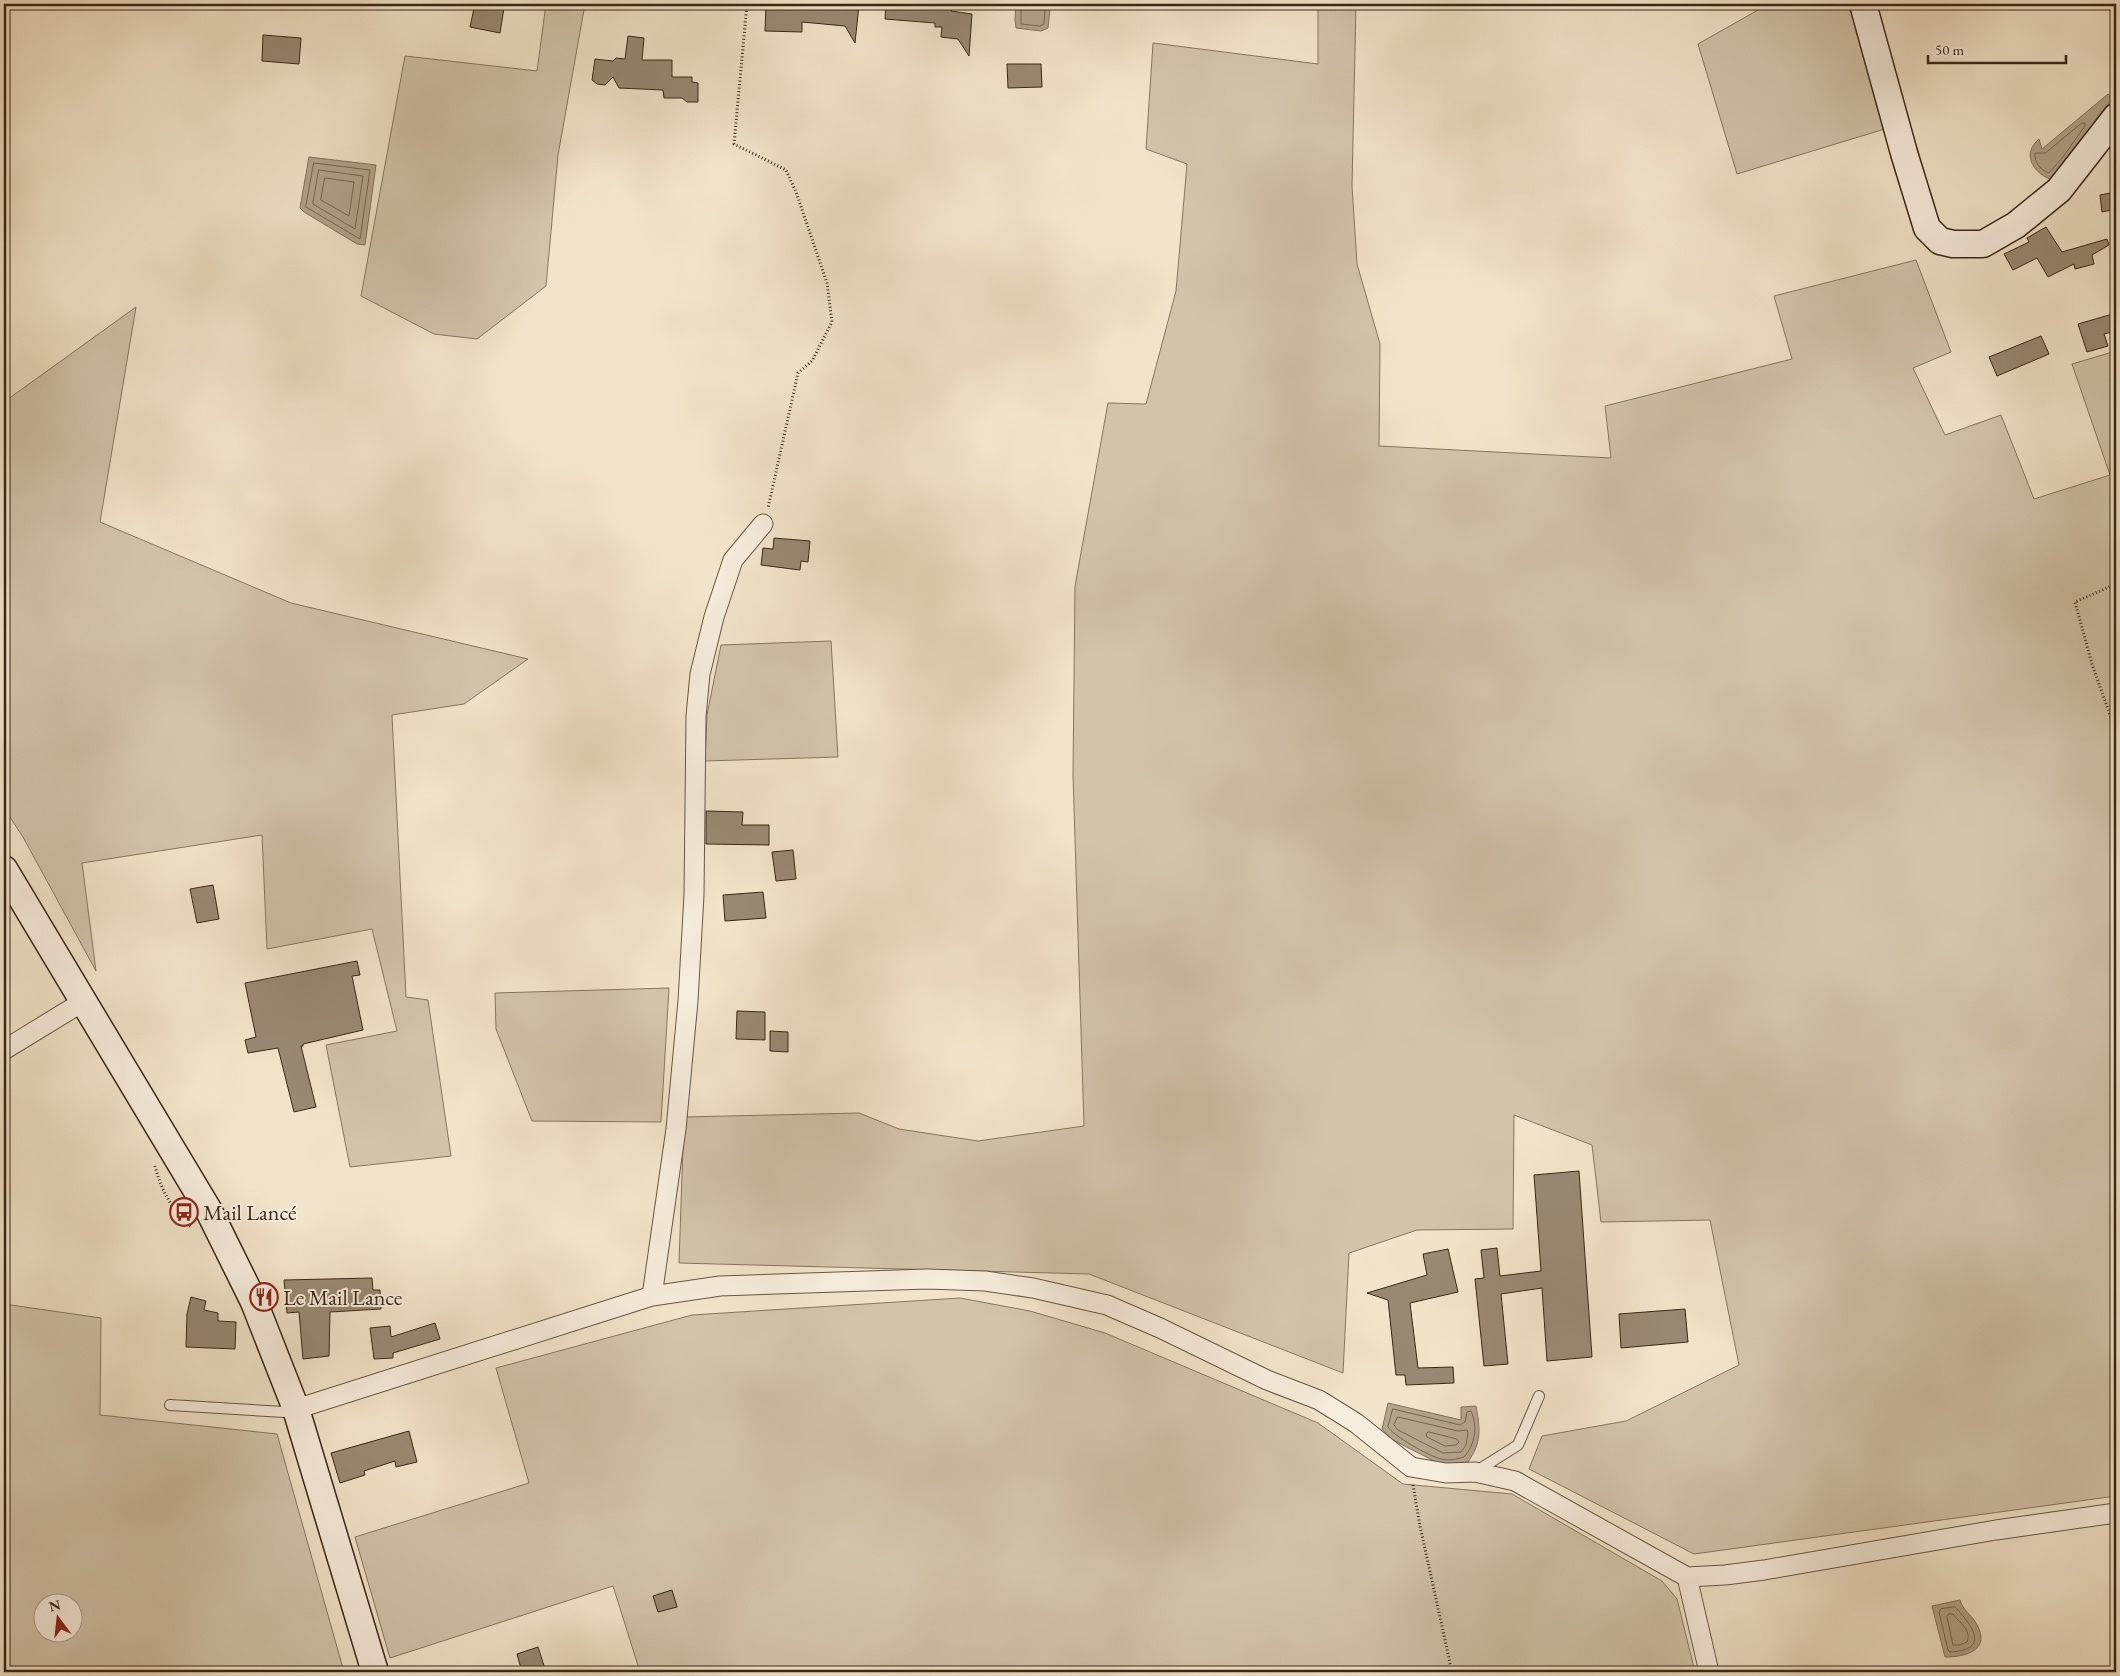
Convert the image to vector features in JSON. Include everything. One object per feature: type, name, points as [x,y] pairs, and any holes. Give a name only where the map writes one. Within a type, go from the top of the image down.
[{"type":"main road","points":[[1863,4],[1904,153],[1927,228],[1940,241],[1953,244],[1983,244],[2016,225],[2059,190],[2116,116]]},
{"type":"main road","points":[[4,869],[208,1211],[254,1302],[296,1409],[375,1672]]},
{"type":"street","points":[[652,1296],[676,1129],[688,1001],[694,895],[696,716],[700,674],[714,617],[733,560],[763,524]]},
{"type":"street","points":[[4,1050],[84,1001]]},
{"type":"street","points":[[296,1409],[652,1296],[720,1286],[927,1280],[985,1281],[1033,1288],[1107,1305],[1160,1328],[1267,1380],[1319,1400],[1356,1423],[1410,1467],[1446,1473],[1475,1472],[1515,1481],[1687,1577],[1764,1570],[1996,1530],[2116,1512]]},
{"type":"street","points":[[1687,1577],[1708,1672]]},
{"type":"lane","points":[[1475,1472],[1518,1445],[1539,1396]]},
{"type":"lane","points":[[170,1405],[284,1412],[296,1409]]},
{"type":"path","points":[[747,4],[734,144],[786,170],[796,192],[827,283],[832,322],[812,361],[798,373],[772,496],[763,524]]},
{"type":"path","points":[[2116,584],[2074,602],[2092,664],[2116,732]]},
{"type":"path","points":[[154,1162],[158,1179],[178,1216],[198,1234]]},
{"type":"path","points":[[1410,1467],[1420,1526],[1452,1672]]},
{"type":"shaded area","points":[[546,4],[585,4],[558,155],[546,286],[477,339],[434,334],[361,296],[405,56],[537,71]]},
{"type":"shaded area","points":[[1318,4],[1356,4],[1352,186],[1357,264],[1380,344],[1379,446],[1611,458],[1605,406],[1792,359],[1774,296],[1916,260],[1951,352],[1913,368],[1945,435],[2001,415],[2034,499],[2110,475],[2072,364],[2116,351],[2116,1496],[1694,1554],[1529,1469],[1542,1436],[1626,1421],[1739,1365],[1710,1220],[1601,1222],[1592,1145],[1514,1115],[1513,1229],[1417,1230],[1349,1253],[1343,1373],[1089,1274],[679,1263],[684,1117],[859,1113],[899,1129],[978,1141],[1084,1126],[1073,775],[1075,586],[1108,403],[1146,404],[1176,291],[1187,164],[1146,149],[1153,43],[1318,64]]},
{"type":"shaded area","points":[[1756,4],[1856,4],[1888,128],[1737,174],[1698,44],[1758,10]]},
{"type":"shaded area","points":[[136,307],[100,522],[291,603],[528,659],[464,704],[392,715],[406,997],[428,1000],[451,1156],[350,1167],[326,1045],[397,1031],[372,929],[267,949],[262,835],[82,863],[96,971],[23,837],[4,808],[4,402]]},
{"type":"shaded area","points":[[831,641],[838,757],[705,761],[707,715],[721,645]]},
{"type":"shaded area","points":[[669,988],[661,1122],[532,1121],[496,1029],[495,993]]},
{"type":"shaded area","points":[[960,1298],[1030,1311],[1105,1333],[1318,1423],[1403,1484],[1512,1494],[1662,1581],[1677,1599],[1695,1672],[640,1672],[613,1586],[390,1658],[355,1537],[529,1483],[496,1368],[692,1315]]},
{"type":"shaded area","points":[[4,1304],[101,1318],[100,1415],[277,1434],[344,1672],[4,1672]]},
{"type":"water","points":[[1016,4],[1055,4],[1050,8],[1048,28],[1041,31],[1016,28]]},
{"type":"water","points":[[2108,94],[2112,99],[2059,170],[2050,179],[2038,172],[2031,162],[2030,156],[2034,144],[2039,139],[2042,149]]},
{"type":"water","points":[[309,157],[376,165],[365,245],[357,244],[300,208]]},
{"type":"water","points":[[1388,1403],[1461,1420],[1461,1407],[1476,1406],[1479,1435],[1473,1455],[1468,1462],[1452,1465],[1440,1464],[1391,1439],[1382,1429]]},
{"type":"water","points":[[1960,1600],[1963,1607],[1976,1623],[1981,1640],[1979,1646],[1968,1653],[1945,1657],[1932,1606]]},
{"type":"building","points":[[475,4],[504,8],[500,33],[470,27]]},
{"type":"building","points":[[766,4],[785,4],[785,8],[813,9],[813,4],[859,5],[855,43],[845,26],[802,22],[802,32],[765,31]]},
{"type":"building","points":[[886,4],[952,4],[951,11],[972,14],[969,56],[958,39],[941,37],[942,27],[935,27],[935,23],[885,19]]},
{"type":"building","points":[[263,35],[301,38],[299,64],[262,61]]},
{"type":"building","points":[[628,36],[644,38],[642,60],[672,60],[672,77],[692,77],[692,82],[698,83],[698,102],[687,102],[682,98],[664,98],[663,90],[619,88],[613,77],[605,85],[597,84],[592,80],[595,59],[613,61],[616,58],[625,59]]},
{"type":"building","points":[[1007,64],[1041,64],[1042,87],[1008,88]]},
{"type":"building","points":[[2116,192],[2116,209],[2102,212],[2100,195]]},
{"type":"building","points":[[2046,227],[2062,252],[2107,239],[2109,245],[2092,255],[2094,264],[2075,269],[2074,264],[2048,277],[2037,258],[2013,270],[2004,254],[2029,242],[2027,238]]},
{"type":"building","points":[[2116,313],[2116,331],[2104,334],[2108,346],[2087,352],[2078,324]]},
{"type":"building","points":[[2041,336],[2049,354],[1997,376],[1989,357]]},
{"type":"building","points":[[774,538],[810,541],[808,562],[801,561],[800,570],[761,565],[763,548],[773,549]]},
{"type":"building","points":[[706,811],[743,812],[742,825],[769,825],[769,845],[706,844]]},
{"type":"building","points":[[793,850],[796,879],[776,881],[772,852]]},
{"type":"building","points":[[213,885],[219,919],[197,923],[190,889]]},
{"type":"building","points":[[763,892],[766,918],[725,921],[723,895]]},
{"type":"building","points":[[357,961],[360,975],[352,976],[363,1030],[301,1046],[316,1107],[294,1112],[278,1048],[248,1053],[245,1040],[256,1037],[245,983]]},
{"type":"building","points":[[737,1011],[765,1012],[765,1040],[736,1039]]},
{"type":"building","points":[[770,1031],[788,1032],[788,1052],[770,1051]]},
{"type":"building","points":[[1579,1171],[1592,1357],[1547,1361],[1542,1288],[1501,1294],[1508,1364],[1484,1366],[1475,1279],[1484,1278],[1481,1250],[1497,1248],[1500,1276],[1541,1271],[1534,1175]]},
{"type":"building","points":[[1448,1249],[1458,1292],[1410,1303],[1418,1368],[1453,1367],[1454,1383],[1406,1385],[1405,1375],[1396,1375],[1388,1300],[1367,1293],[1427,1275],[1423,1254]]},
{"type":"building","points":[[372,1278],[373,1290],[380,1290],[381,1309],[330,1312],[329,1356],[303,1359],[299,1312],[287,1313],[284,1280]]},
{"type":"building","points":[[191,1297],[206,1301],[204,1310],[218,1313],[218,1321],[236,1322],[235,1349],[186,1347],[187,1314]]},
{"type":"building","points":[[1685,1309],[1688,1342],[1621,1348],[1619,1314]]},
{"type":"building","points":[[435,1323],[440,1339],[393,1353],[393,1358],[374,1359],[370,1328],[390,1326],[391,1337]]},
{"type":"building","points":[[409,1431],[417,1462],[396,1467],[395,1461],[364,1471],[365,1475],[340,1483],[331,1453]]},
{"type":"building","points":[[672,1590],[677,1607],[658,1612],[653,1596]]},
{"type":"building","points":[[538,1647],[546,1672],[522,1672],[517,1654]]},
{"type":"place","name":"Mail Lancé","points":[[184,1212]]},
{"type":"place","name":"Le Mail Lance","points":[[264,1297]]}]
